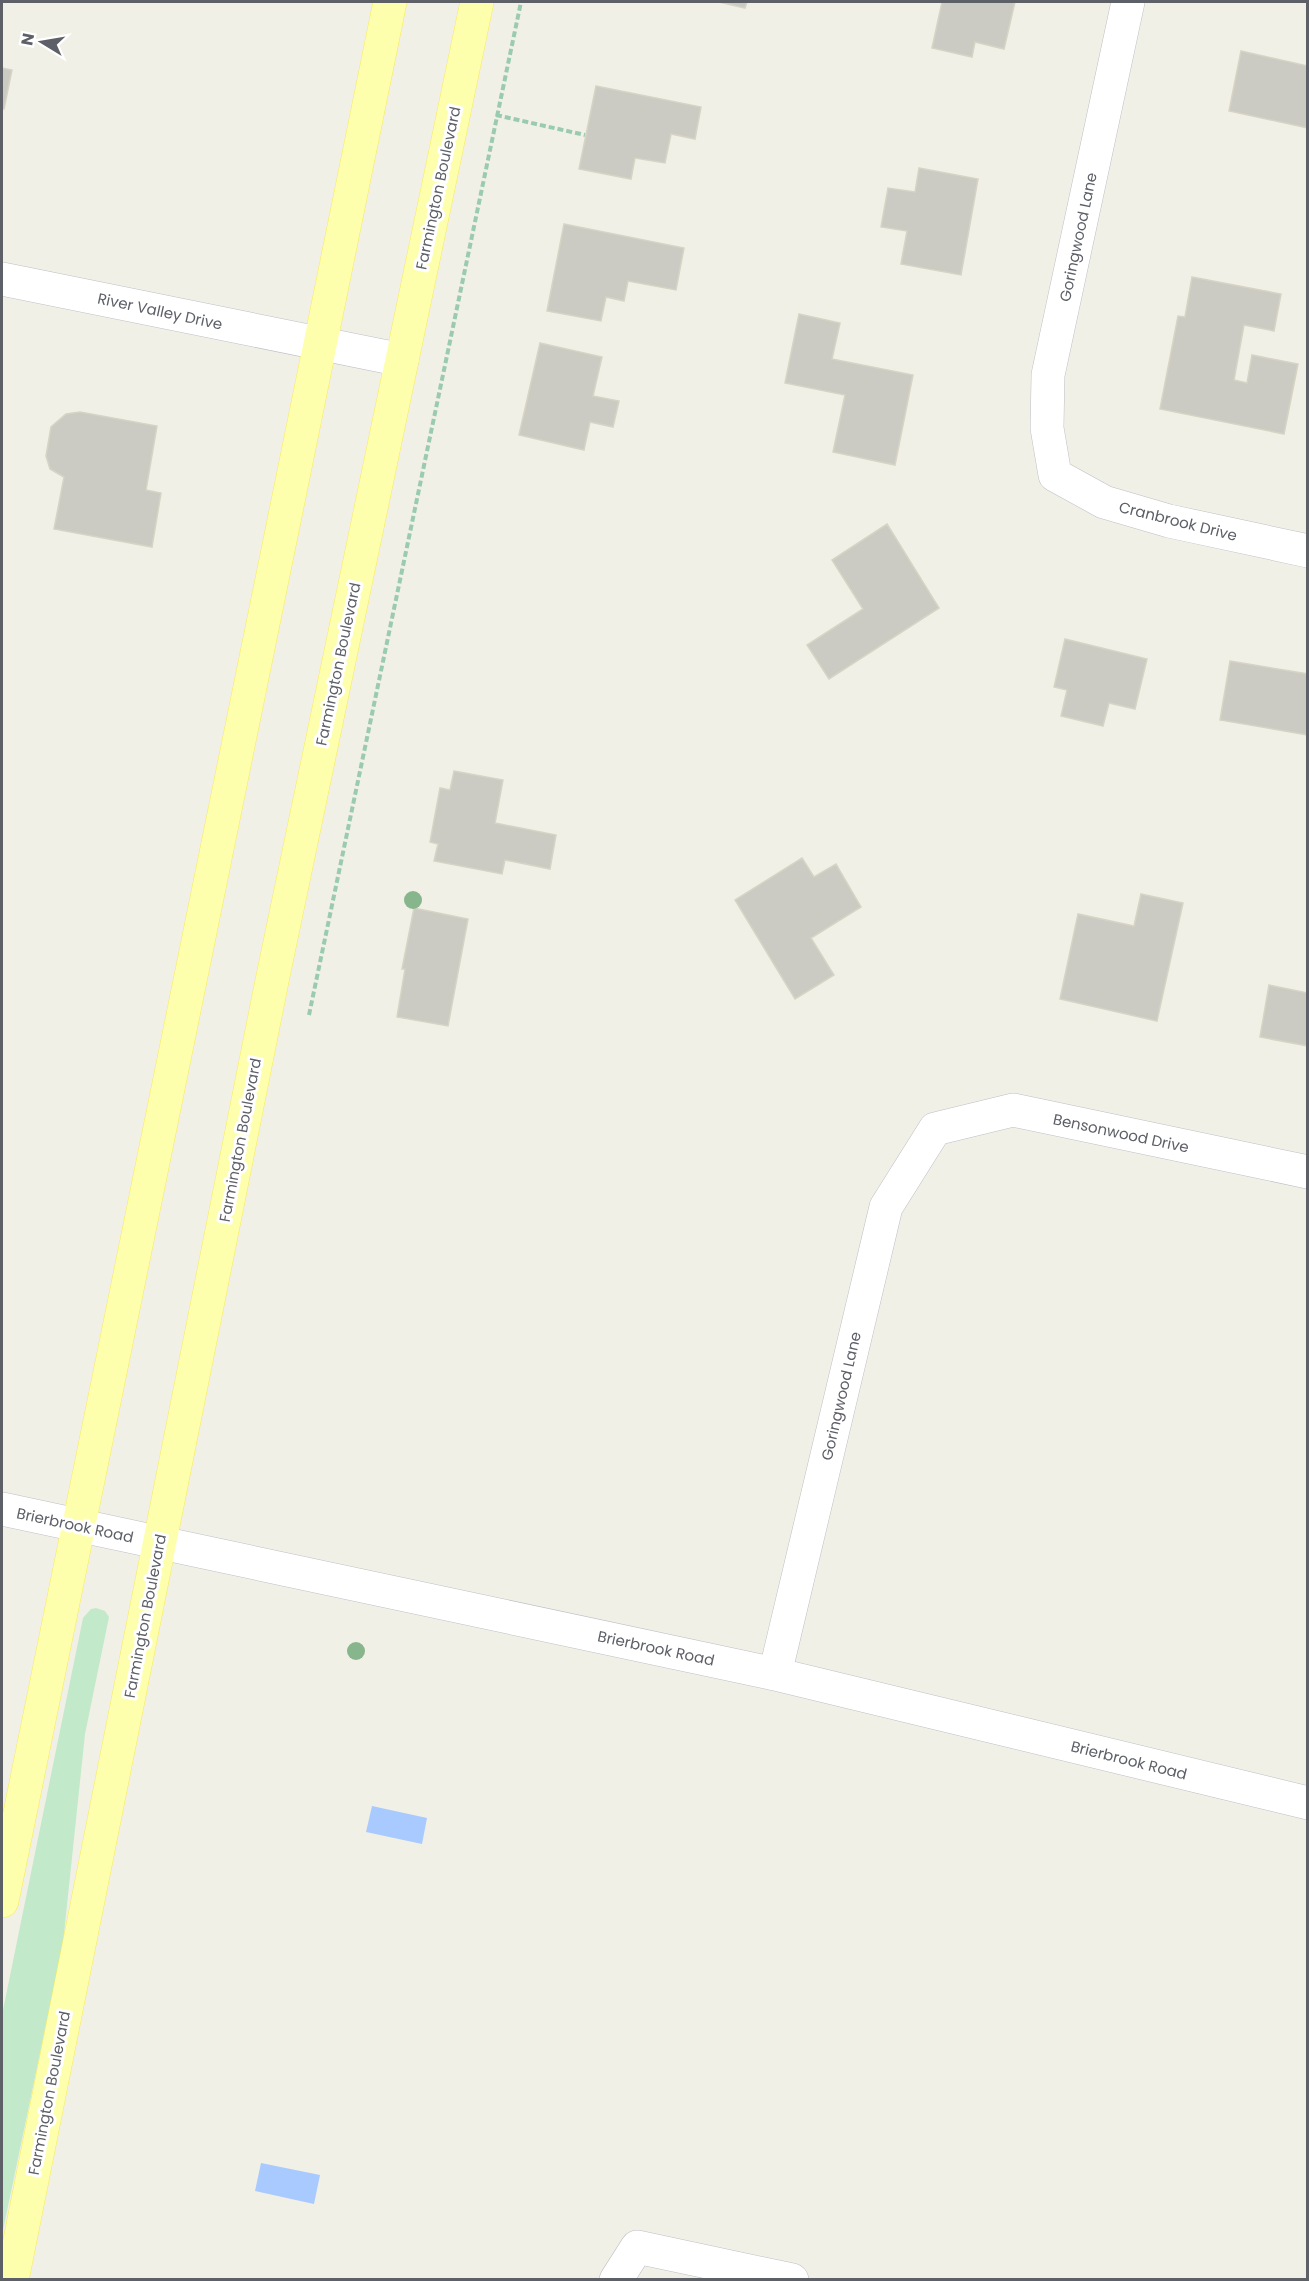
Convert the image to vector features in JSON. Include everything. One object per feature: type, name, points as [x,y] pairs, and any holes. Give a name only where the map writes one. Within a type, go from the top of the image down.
[{"type":"main road","points":[[2,1901],[390,2]]},
{"type":"main road","name":"Farmington Boulevard","points":[[12,2280],[271,987],[477,2]]},
{"type":"street","name":"Goringwood Lane","points":[[1054,475],[1047,428],[1048,375],[1128,2]]},
{"type":"street","name":"River Valley Drive","points":[[2,279],[402,360]]},
{"type":"street","name":"Cranbrook Drive","points":[[1054,475],[1104,502],[1169,521],[1308,551]]},
{"type":"street","name":"Bensonwood Drive","points":[[935,1129],[1013,1110],[1308,1172]]},
{"type":"street","name":"Goringwood Lane","points":[[775,1674],[886,1207],[935,1129]]},
{"type":"street","name":"Brierbrook Road","points":[[2,1509],[775,1674],[1308,1803]]},
{"type":"street","points":[[616,2280],[637,2247],[792,2280]]},
{"type":"path","points":[[309,1015],[521,2]]},
{"type":"path","points":[[486,113],[585,135]]},
{"type":"green space","points":[[91,1609],[105,1611],[109,1617],[85,1734],[63,1943],[2,2235],[2,2015],[83,1618]]},
{"type":"water","points":[[372,1806],[427,1818],[422,1844],[366,1832]]},
{"type":"water","points":[[261,2163],[320,2175],[314,2204],[255,2191]]},
{"type":"building","points":[[719,2],[747,2],[745,8]]},
{"type":"building","points":[[942,2],[1015,2],[1004,49],[975,42],[972,57],[932,48]]},
{"type":"building","points":[[1241,51],[1308,66],[1308,128],[1229,111]]},
{"type":"building","points":[[2,68],[12,70],[4,109],[2,109]]},
{"type":"building","points":[[596,86],[701,107],[695,139],[671,134],[665,163],[635,158],[631,179],[579,169]]},
{"type":"building","points":[[919,168],[978,179],[961,275],[901,264],[907,231],[881,227],[888,188],[915,192]]},
{"type":"building","points":[[564,224],[684,248],[676,290],[628,281],[624,301],[606,297],[601,321],[547,311]]},
{"type":"building","points":[[1192,277],[1281,294],[1274,331],[1244,325],[1234,380],[1247,383],[1252,355],[1298,364],[1284,434],[1160,409],[1178,316],[1185,317]]},
{"type":"building","points":[[799,314],[840,323],[832,359],[913,375],[895,465],[833,452],[845,395],[785,383]]},
{"type":"building","points":[[540,343],[602,357],[593,396],[619,401],[613,427],[590,422],[584,450],[519,435]]},
{"type":"building","points":[[80,412],[157,426],[146,490],[161,493],[152,547],[54,529],[64,477],[50,469],[46,456],[51,427],[66,414]]},
{"type":"building","points":[[887,524],[939,608],[829,679],[807,645],[863,609],[832,560]]},
{"type":"building","points":[[1065,639],[1147,659],[1135,709],[1109,703],[1103,726],[1061,716],[1067,690],[1054,687]]},
{"type":"building","points":[[1230,661],[1308,674],[1308,735],[1220,720]]},
{"type":"building","points":[[454,771],[503,780],[495,823],[556,835],[550,869],[505,860],[502,874],[434,861],[438,844],[430,842],[440,788],[450,790]]},
{"type":"building","points":[[802,858],[814,877],[836,864],[861,907],[811,938],[834,975],[795,999],[735,900]]},
{"type":"building","points":[[1141,894],[1183,903],[1157,1021],[1060,999],[1078,914],[1134,926]]},
{"type":"building","points":[[414,908],[468,919],[448,1026],[397,1017],[405,969],[402,969]]},
{"type":"building","points":[[1269,985],[1308,993],[1308,1046],[1260,1037]]}]
